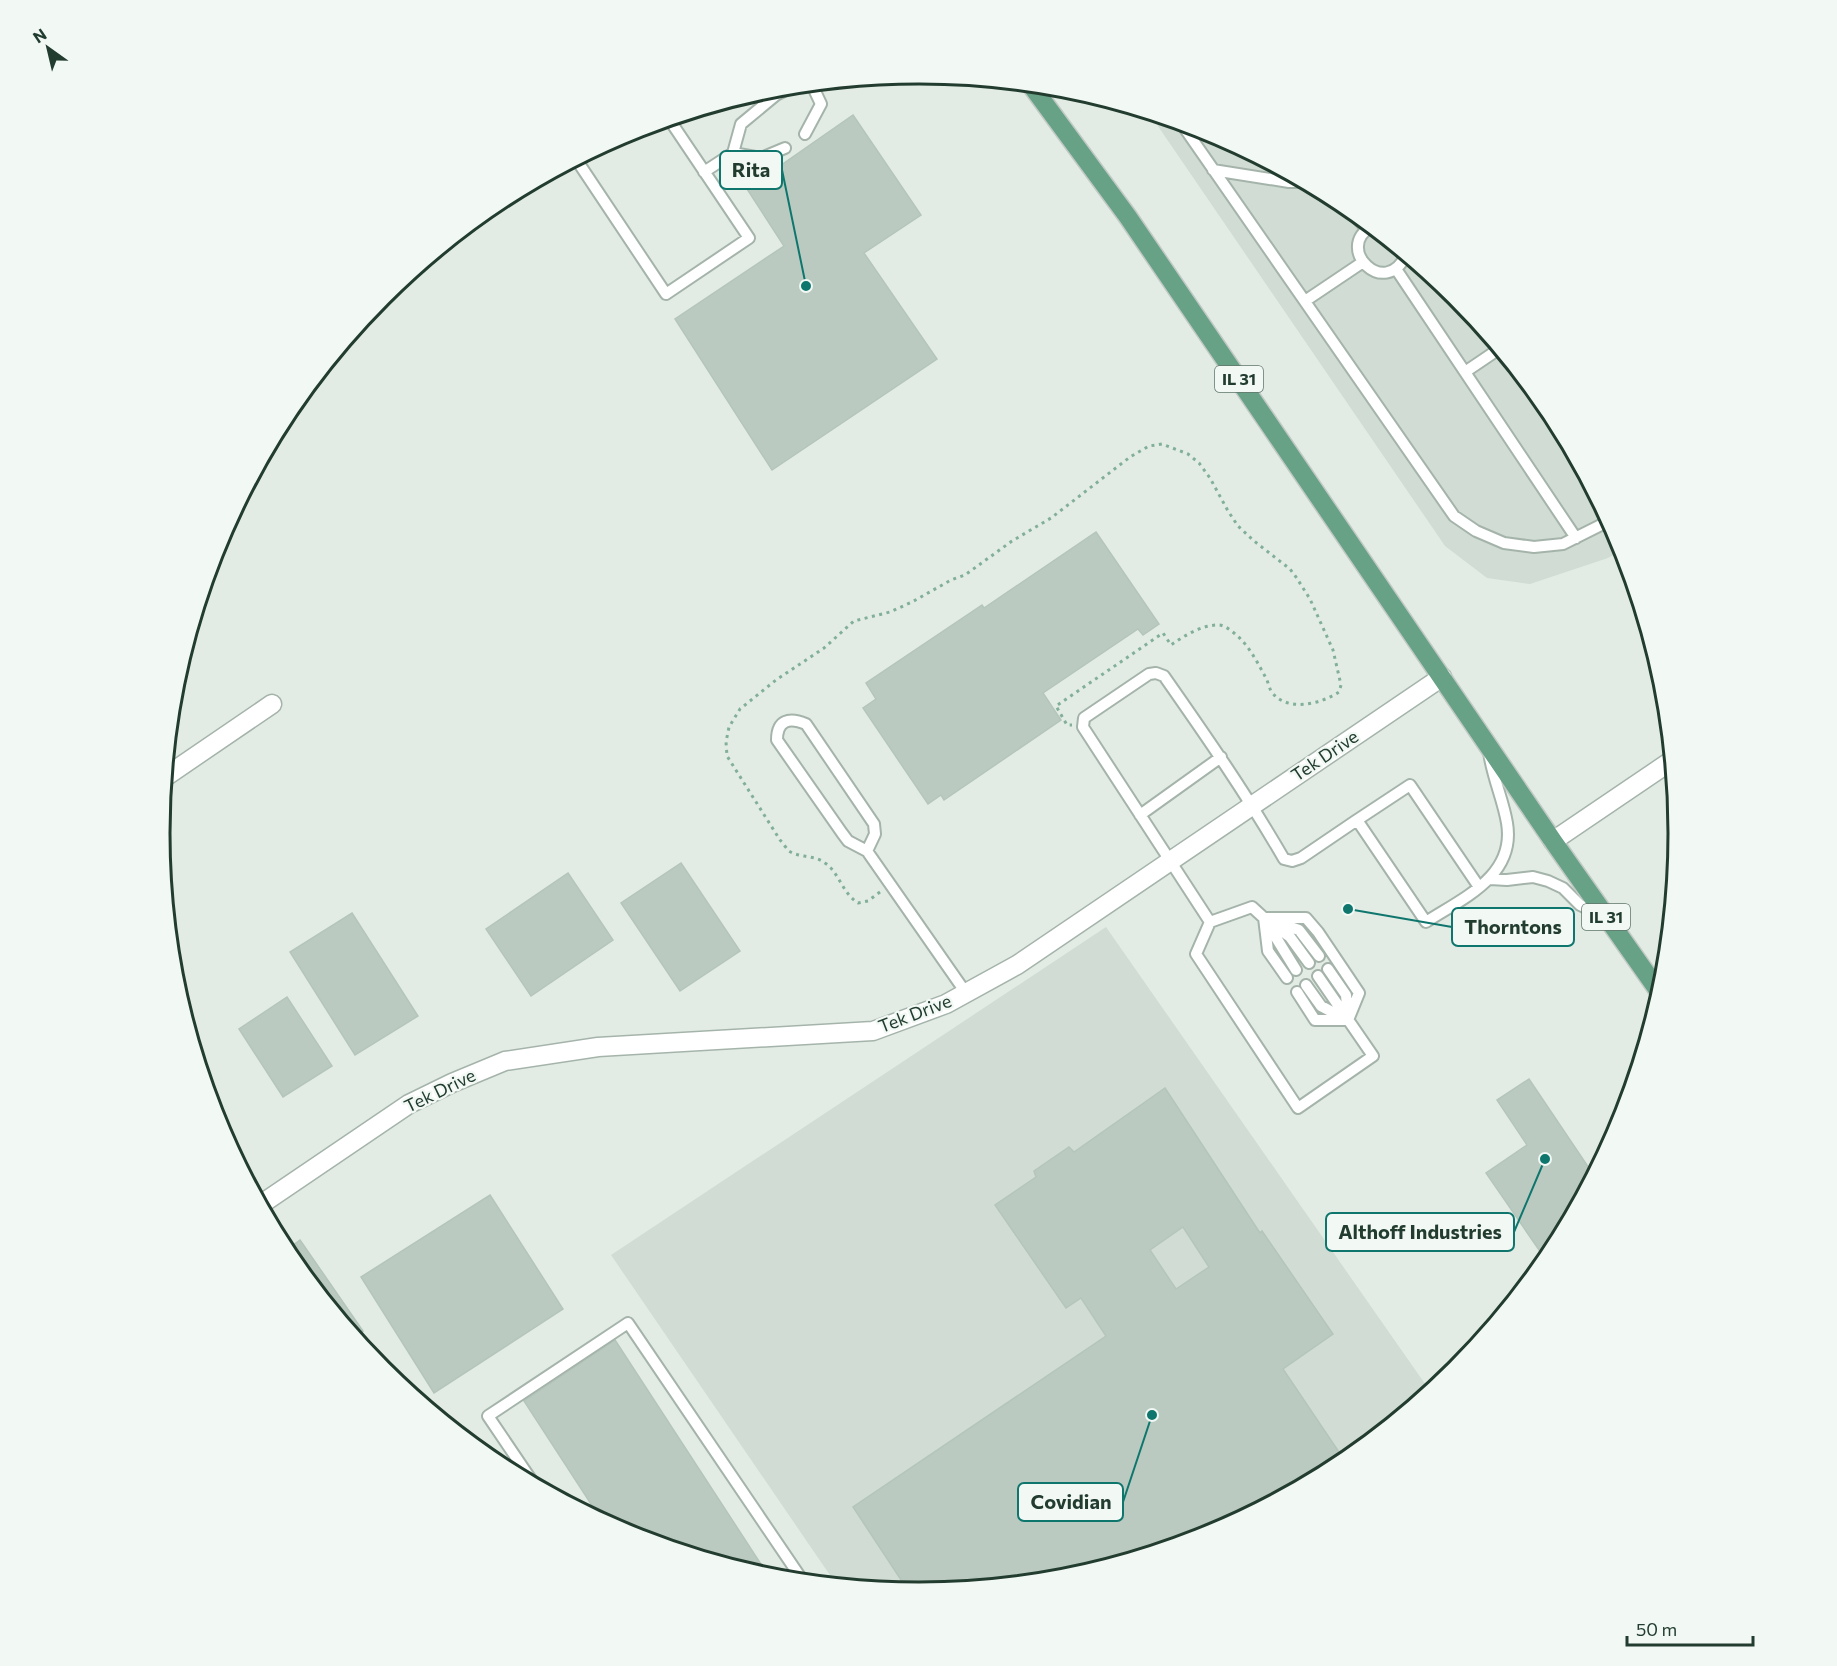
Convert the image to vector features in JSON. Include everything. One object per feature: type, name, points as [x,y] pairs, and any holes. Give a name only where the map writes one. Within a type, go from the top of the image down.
[{"type":"main road","name":"IL 31","points":[[1037,93],[1128,217],[1553,841],[1652,982]]},
{"type":"street","name":"Tek Drive","points":[[267,1201],[409,1104],[505,1061],[598,1047],[873,1031],[946,1004],[1017,965],[1442,676]]},
{"type":"street","points":[[172,772],[272,704]]},
{"type":"street","points":[[1553,841],[1664,766]]},
{"type":"lane","points":[[805,134],[821,104],[815,91]]},
{"type":"lane","points":[[733,153],[741,124],[772,98]]},
{"type":"lane","points":[[580,165],[666,294],[749,238],[673,126]]},
{"type":"lane","points":[[1189,135],[1454,516],[1476,531],[1504,543],[1534,547],[1563,544],[1601,525]]},
{"type":"lane","points":[[704,171],[733,153],[761,158],[785,148]]},
{"type":"lane","points":[[1213,170],[1289,182]]},
{"type":"lane","points":[[1365,232],[1359,242],[1358,250],[1363,262],[1371,270],[1379,273],[1388,272],[1396,269],[1403,262]]},
{"type":"lane","points":[[1305,302],[1363,262]]},
{"type":"lane","points":[[1396,269],[1576,538]]},
{"type":"lane","points":[[1465,372],[1493,353]]},
{"type":"lane","points":[[1210,922],[1082,723],[1084,718],[1149,674],[1156,673],[1164,676],[1253,805],[1284,859],[1292,861],[1301,858],[1410,785],[1479,887]]},
{"type":"lane","points":[[867,851],[875,834],[874,824],[806,724],[797,720],[789,720],[781,725],[777,733],[777,740],[848,841],[867,851],[966,993]]},
{"type":"lane","points":[[1357,820],[1426,922],[1490,879],[1506,854],[1507,822],[1491,769],[1488,746]]},
{"type":"lane","points":[[1140,814],[1221,758]]},
{"type":"lane","points":[[1490,879],[1533,877],[1548,881],[1563,888],[1580,905],[1606,917]]},
{"type":"lane","points":[[1309,963],[1290,937],[1252,907],[1210,922],[1196,954],[1298,1108],[1373,1056],[1318,976]]},
{"type":"lane","points":[[1264,918],[1299,930],[1319,956]]},
{"type":"lane","points":[[1264,918],[1296,970]]},
{"type":"lane","points":[[1264,918],[1268,951],[1287,978]]},
{"type":"lane","points":[[1264,918],[1306,918],[1318,932],[1359,993],[1348,1020]]},
{"type":"lane","points":[[1328,969],[1346,995],[1348,1020]]},
{"type":"lane","points":[[1306,985],[1321,1006],[1348,1020]]},
{"type":"lane","points":[[1297,992],[1315,1020],[1348,1020]]},
{"type":"lane","points":[[524,1470],[488,1416],[628,1323],[796,1572]]},
{"type":"path","points":[[891,885],[868,901],[858,903],[850,898],[828,864],[818,858],[802,856],[789,850],[780,840],[727,756],[726,742],[729,727],[740,709],[776,680],[824,648],[854,621],[897,609],[965,575],[1012,541],[1051,518],[1130,457],[1149,446],[1162,444],[1172,447],[1188,454],[1199,463],[1238,526],[1290,569],[1296,577],[1310,599],[1333,650],[1341,686],[1339,692],[1318,702],[1303,705],[1287,702],[1277,697],[1270,689],[1268,681],[1246,644],[1220,624],[1188,634],[1171,645],[1163,633],[1056,706],[1067,725],[1082,723]]},
{"type":"shaded area","points":[[1156,123],[1205,141],[1293,184],[1335,210],[1374,239],[1448,303],[1513,377],[1541,417],[1590,502],[1613,555],[1530,584],[1487,578],[1445,546]]},
{"type":"shaded area","points":[[1106,927],[1425,1384],[1335,1456],[1293,1482],[1250,1505],[1159,1542],[1065,1568],[1016,1576],[918,1582],[831,1577],[611,1255]]},
{"type":"building","points":[[853,115],[921,215],[864,253],[937,359],[772,470],[675,319],[784,246],[747,189]]},
{"type":"building","points":[[1096,532],[1159,624],[1143,635],[1138,629],[1043,693],[1061,720],[944,800],[941,795],[928,804],[863,708],[876,699],[866,683],[982,605],[984,608]]},
{"type":"building","points":[[681,863],[740,951],[680,991],[621,903]]},
{"type":"building","points":[[568,873],[613,940],[531,996],[486,929]]},
{"type":"building","points":[[352,913],[418,1016],[355,1055],[290,952]]},
{"type":"building","points":[[287,997],[332,1066],[283,1097],[239,1029]]},
{"type":"building","points":[[1529,1079],[1588,1167],[1567,1208],[1540,1251],[1486,1173],[1527,1145],[1497,1100]]},
{"type":"building","points":[[1165,1088],[1260,1233],[1262,1231],[1333,1334],[1283,1369],[1339,1453],[1293,1482],[1250,1505],[1159,1542],[1112,1556],[1065,1568],[1016,1576],[902,1581],[853,1507],[1106,1336],[1081,1298],[1066,1308],[995,1205],[1036,1177],[1034,1171],[1069,1147],[1074,1152]],"holes":[[[1183,1227],[1209,1267],[1176,1289],[1150,1250]]]},
{"type":"building","points":[[490,1195],[563,1309],[434,1393],[361,1277]]},
{"type":"building","points":[[300,1240],[363,1331],[361,1333],[355,1327],[324,1289],[293,1245]]},
{"type":"building","points":[[615,1340],[762,1565],[678,1542],[593,1508],[524,1401]]},
{"type":"place","name":"Rita","points":[[806,286]]},
{"type":"place","name":"Thorntons","points":[[1348,909]]},
{"type":"place","name":"Althoff Industries","points":[[1545,1159]]},
{"type":"place","name":"Covidian","points":[[1152,1415]]}]
